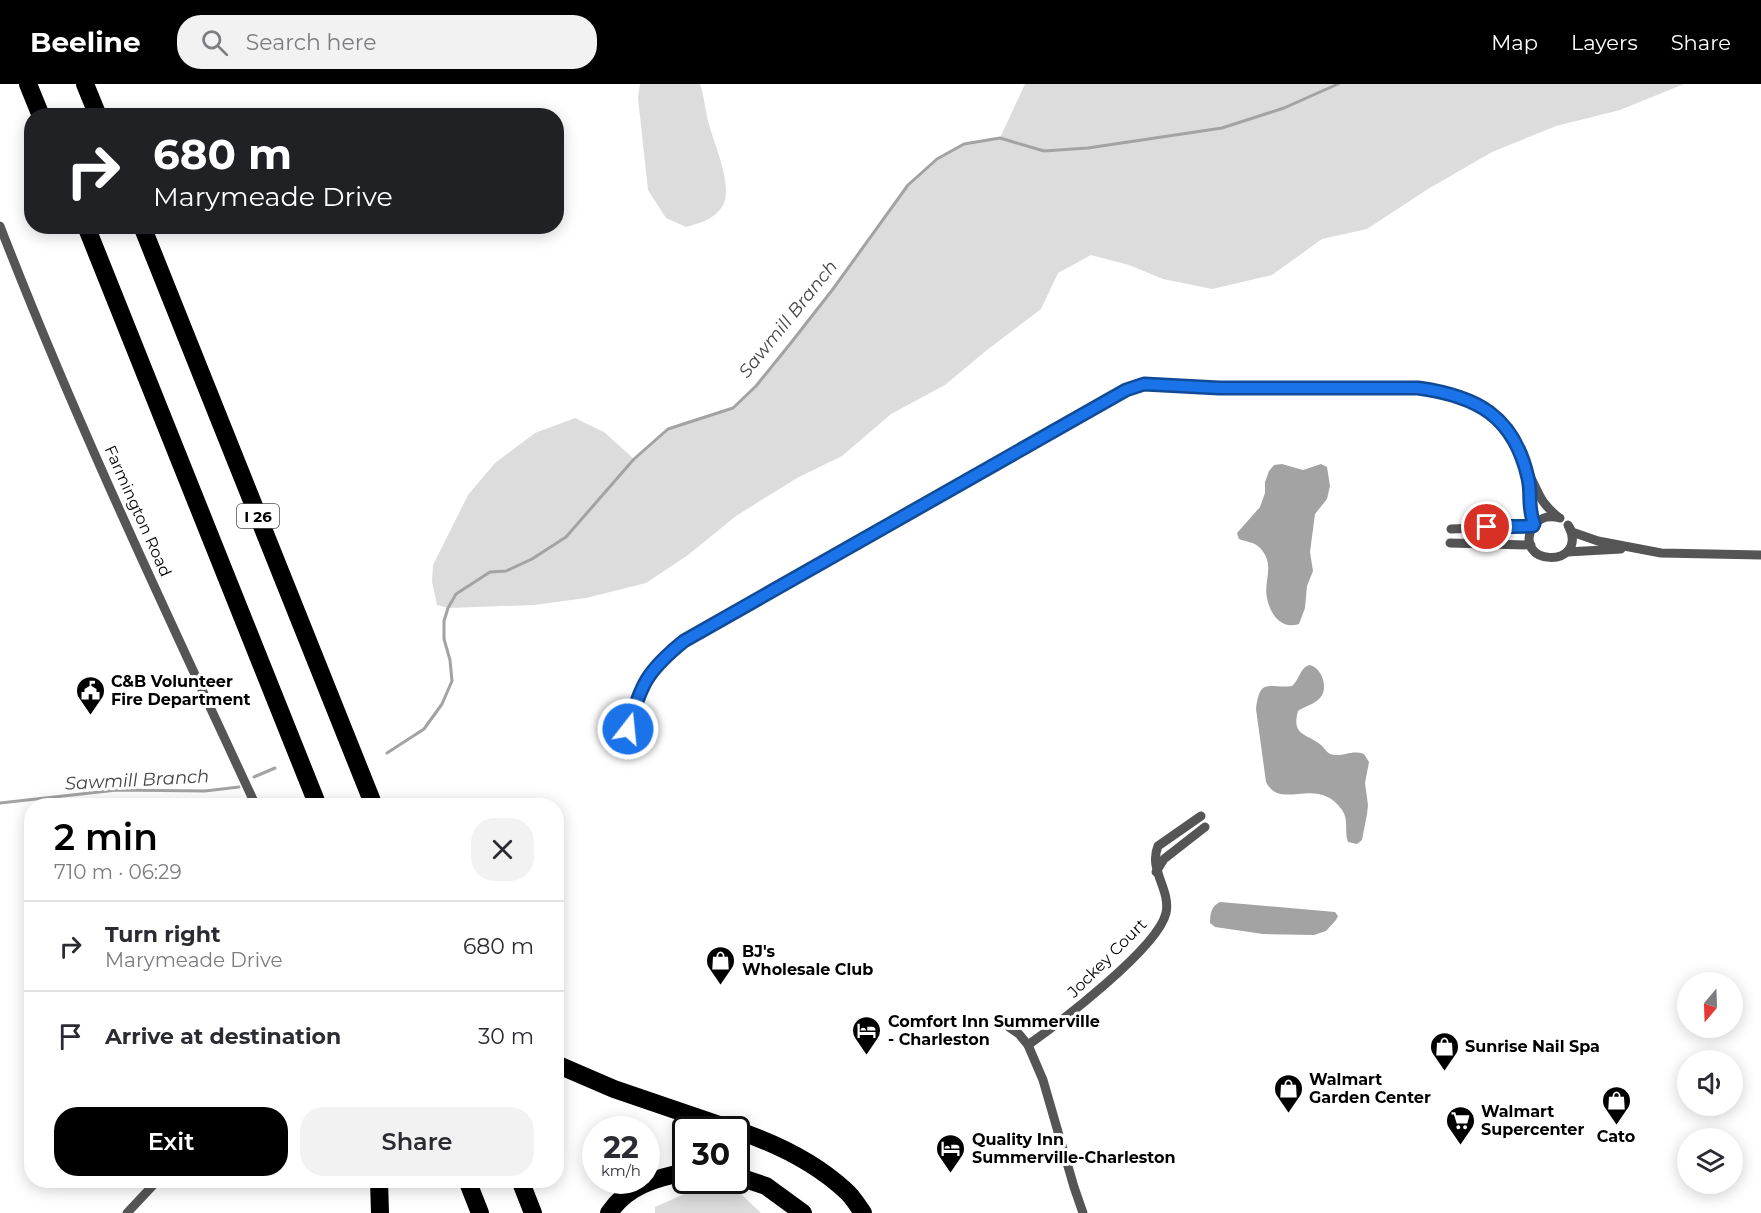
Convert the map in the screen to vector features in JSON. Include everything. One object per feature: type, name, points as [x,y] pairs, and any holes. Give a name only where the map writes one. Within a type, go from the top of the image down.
[{"type":"highway","points":[[28,84],[38,108]]},
{"type":"highway","points":[[85,84],[95,108]]},
{"type":"highway","points":[[89,234],[315,798]]},
{"type":"highway","name":"I 26","points":[[145,234],[371,798]]},
{"type":"highway","points":[[564,1067],[614,1089],[694,1116]]},
{"type":"highway","points":[[750,1135],[765,1140],[802,1160],[847,1191],[863,1213]]},
{"type":"highway","points":[[802,1160],[847,1204],[852,1213]]},
{"type":"highway","points":[[609,1213],[633,1188],[672,1175]]},
{"type":"highway","points":[[750,1181],[766,1186],[803,1213]]},
{"type":"highway","points":[[380,1188],[380,1213]]},
{"type":"highway","points":[[470,1188],[480,1213]]},
{"type":"highway","points":[[523,1188],[533,1213]]},
{"type":"street","name":"Farmington Road","points":[[0,226],[31,306],[162,604],[252,798]]},
{"type":"street","points":[[628,729],[638,694],[648,676],[662,659],[684,641],[1126,390],[1144,384],[1219,388],[1418,388],[1446,392],[1468,399],[1488,410],[1515,443],[1543,504],[1568,525],[1572,532],[1660,553],[1761,555]]},
{"type":"street","points":[[1525,466],[1529,483],[1529,509],[1533,525],[1530,535],[1531,545],[1535,552],[1548,559],[1558,558],[1567,552],[1636,548]]},
{"type":"street","points":[[1451,529],[1533,525],[1541,518],[1550,516],[1558,518]]},
{"type":"street","points":[[1567,552],[1572,539],[1568,525]]},
{"type":"street","points":[[1450,543],[1531,545]]},
{"type":"street","points":[[1156,872],[1155,854],[1158,846],[1201,816]]},
{"type":"street","points":[[1156,872],[1164,859],[1205,827]]},
{"type":"street","name":"Jockey Court","points":[[1028,1046],[1064,1020],[1094,994],[1157,932],[1165,915],[1167,901],[1156,872]]},
{"type":"street","points":[[1009,1027],[1019,1034],[1028,1046],[1043,1080],[1083,1213]]},
{"type":"street","points":[[127,1213],[150,1188]]},
{"type":"shaded area","points":[[640,84],[700,84],[708,121],[722,165],[726,189],[722,207],[706,220],[686,227],[666,218],[648,190],[638,98]]},
{"type":"shaded area","points":[[1025,84],[1684,84],[1620,110],[1556,126],[1492,152],[1428,189],[1367,229],[1322,239],[1272,275],[1212,289],[1163,279],[1129,265],[1091,255],[1058,273],[1041,309],[945,385],[891,414],[842,456],[797,478],[736,516],[688,555],[646,583],[586,598],[534,605],[448,608],[437,605],[432,582],[433,565],[468,495],[495,463],[535,433],[575,418],[604,432],[634,459],[668,429],[733,407],[756,386],[790,344],[908,185],[937,159],[964,144],[1000,138]]},
{"type":"shaded area","points":[[1282,464],[1303,470],[1321,464],[1327,467],[1330,486],[1327,499],[1315,514],[1310,552],[1313,571],[1307,586],[1305,608],[1299,624],[1293,625],[1282,623],[1271,610],[1266,591],[1268,567],[1265,554],[1256,544],[1239,539],[1237,533],[1260,507],[1269,471],[1274,465]]},
{"type":"shaded area","points":[[1310,665],[1321,674],[1324,689],[1318,700],[1298,711],[1296,719],[1299,730],[1331,754],[1360,753],[1364,754],[1369,762],[1365,783],[1367,814],[1362,840],[1357,844],[1348,842],[1344,814],[1332,800],[1311,793],[1281,794],[1273,790],[1266,782],[1256,709],[1260,692],[1267,686],[1292,686],[1304,668]]},
{"type":"shaded area","points":[[1220,902],[1335,912],[1338,916],[1326,931],[1314,935],[1263,934],[1215,927],[1210,923],[1211,913]]},
{"type":"shaded area","points":[[684,1194],[741,1194],[761,1213],[655,1213],[655,1207]]},
{"type":"waterway","name":"Sawmill Branch","points":[[387,753],[424,729],[442,704],[452,681],[450,660],[444,639],[444,621],[456,594],[490,572],[506,571],[532,559],[566,537],[634,459],[668,429],[733,408],[756,386],[790,344],[908,185],[937,159],[964,144],[1000,138],[1044,151],[1088,148],[1222,128],[1284,108],[1338,84]]},
{"type":"waterway","name":"Sawmill Branch","points":[[254,777],[275,768]]},
{"type":"waterway","name":"Sawmill Branch","points":[[45,798],[117,790],[205,791],[239,787]]},
{"type":"waterway","name":"Sawmill Branch","points":[[0,803],[24,800]]},
{"type":"place","name":"C&B Volunteer Fire Department","points":[[90,716]]},
{"type":"place","name":"BJ's Wholesale Club","points":[[721,986]]},
{"type":"place","name":"Comfort Inn Summerville - Charleston","points":[[867,1056]]},
{"type":"place","name":"Sunrise Nail Spa","points":[[1444,1072]]},
{"type":"place","name":"Walmart Garden Center","points":[[1288,1114]]},
{"type":"place","name":"Cato","points":[[1616,1126]]},
{"type":"place","name":"Walmart Supercenter","points":[[1460,1146]]},
{"type":"place","name":"Quality Inn Summerville-Charleston","points":[[951,1174]]},
{"type":"route","points":[[628,729],[638,694],[648,676],[662,659],[684,641],[1126,390],[1144,384],[1219,388],[1418,388],[1446,392],[1468,399],[1488,410],[1503,426],[1515,443],[1525,466],[1529,483],[1529,509],[1533,526],[1487,527]]}]
